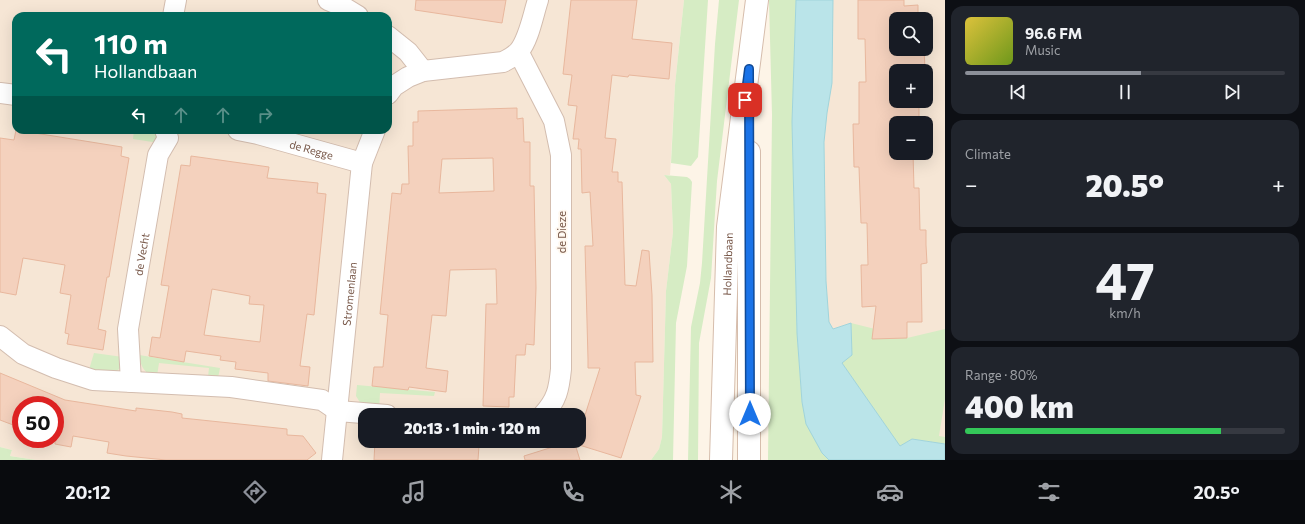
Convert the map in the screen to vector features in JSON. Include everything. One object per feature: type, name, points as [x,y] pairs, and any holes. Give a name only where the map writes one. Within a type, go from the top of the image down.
[{"type":"main road","name":"Hollandbaan","points":[[721,460],[728,227],[757,0]]},
{"type":"main road","name":"Hollandbaan","points":[[749,69],[749,460]]},
{"type":"street","points":[[174,12],[176,0]]},
{"type":"street","points":[[328,0],[351,12]]},
{"type":"street","points":[[392,89],[408,77],[423,71],[503,62],[512,58],[519,53],[524,44],[538,0]]},
{"type":"street","points":[[392,39],[408,52],[423,71]]},
{"type":"street","name":"de Dieze","points":[[519,53],[554,121],[561,155],[561,369],[560,387],[554,402],[549,408]]},
{"type":"street","points":[[0,93],[12,94]]},
{"type":"street","name":"de Vecht","points":[[130,382],[128,329],[158,155],[168,138],[166,134]]},
{"type":"street","name":"de Regge","points":[[258,134],[362,163]]},
{"type":"street","name":"Stromenlaan","points":[[332,460],[362,163],[373,134]]},
{"type":"street","points":[[0,336],[23,354],[56,368],[93,380],[231,387],[322,400],[338,411],[358,413]]},
{"type":"shaded area","points":[[0,0],[684,0],[675,85],[670,175],[664,175],[671,184],[673,232],[666,291],[662,437],[659,449],[651,460],[36,460],[10,456],[12,450],[0,447]]},
{"type":"shaded area","points":[[833,0],[945,0],[945,444],[912,439],[900,446],[842,363],[851,323],[833,329],[829,322],[826,281],[824,142]]},
{"type":"green space","points":[[684,0],[708,0],[698,157],[691,166],[671,163],[675,85]]},
{"type":"green space","points":[[719,0],[739,0],[717,181],[711,278],[699,343],[698,460],[688,460],[691,327],[700,283],[702,263]]},
{"type":"green space","points":[[769,0],[796,0],[792,122],[797,333],[802,402],[822,453],[829,460],[768,460],[772,115]]},
{"type":"green space","points":[[134,134],[160,134],[159,143],[133,139]]},
{"type":"green space","points":[[664,175],[687,177],[692,182],[687,266],[676,323],[673,460],[651,460],[659,449],[662,437],[666,291],[673,232],[671,184]]},
{"type":"green space","points":[[851,323],[875,329],[872,339],[907,338],[945,329],[945,399],[939,436],[945,437],[945,444],[912,439],[900,446],[842,363],[852,355]]},
{"type":"green space","points":[[94,353],[123,357],[121,367],[115,373],[88,373]]},
{"type":"green space","points":[[139,355],[220,368],[218,378],[208,377],[209,368],[159,363],[157,376],[149,374],[144,369]]},
{"type":"green space","points":[[357,385],[435,392],[434,396],[380,393],[379,408],[361,404],[356,396]]},
{"type":"green space","points":[[0,447],[12,450],[10,456],[36,460],[0,460]]},
{"type":"water","points":[[796,0],[833,0],[832,83],[824,142],[826,281],[829,322],[833,329],[851,323],[852,355],[842,363],[900,446],[912,439],[945,444],[945,460],[829,460],[822,453],[806,424],[802,402],[797,333],[792,122]]},
{"type":"building","points":[[416,0],[506,0],[502,23],[415,10]]},
{"type":"building","points":[[571,0],[637,0],[632,39],[672,43],[669,79],[612,75],[605,138],[616,139],[612,172],[618,172],[618,182],[622,182],[625,285],[636,286],[642,250],[649,251],[652,295],[653,362],[635,362],[636,395],[641,396],[621,458],[586,447],[586,412],[600,368],[588,368],[585,246],[593,246],[590,192],[582,193],[581,149],[578,149],[579,139],[573,139],[577,106],[568,105],[572,75],[563,74]]},
{"type":"building","points":[[858,0],[904,0],[904,6],[918,5],[918,12],[889,12],[889,56],[924,56],[925,64],[889,64],[889,108],[919,108],[919,116],[889,116],[889,160],[913,160],[914,188],[919,188],[920,230],[926,230],[927,263],[921,264],[922,322],[907,322],[907,338],[872,339],[876,306],[862,307],[861,265],[868,265],[867,223],[861,223],[859,167],[854,167],[853,124],[859,124],[859,82],[866,82],[865,39],[858,39]]},
{"type":"building","points":[[517,108],[517,119],[523,118],[524,142],[530,142],[530,186],[534,186],[536,288],[534,345],[526,344],[525,355],[516,355],[514,397],[509,397],[509,407],[483,406],[486,304],[497,304],[496,269],[450,270],[446,316],[432,315],[426,368],[448,371],[446,392],[409,387],[408,390],[372,386],[374,367],[383,367],[388,315],[380,314],[392,193],[401,194],[402,184],[409,184],[408,146],[413,146],[413,122],[418,122],[418,111]],"holes":[[[493,158],[494,191],[439,193],[442,159]]]},
{"type":"building","points":[[15,134],[41,134],[122,147],[121,156],[129,158],[109,277],[107,277],[98,329],[106,331],[103,350],[67,344],[69,334],[65,333],[71,295],[60,293],[65,265],[23,258],[16,295],[0,292],[0,138],[14,140]]},
{"type":"building","points":[[191,156],[269,167],[267,178],[318,183],[317,193],[326,194],[314,315],[307,314],[300,366],[310,367],[308,386],[268,381],[268,373],[235,369],[236,362],[220,360],[221,356],[186,351],[184,362],[149,356],[152,337],[160,338],[169,286],[161,285],[181,165],[190,166]],"holes":[[[212,289],[250,296],[249,304],[264,305],[260,342],[204,335]]]},
{"type":"building","points":[[0,373],[55,396],[12,396],[12,425],[0,420]]},
{"type":"building","points":[[64,400],[136,411],[136,408],[172,412],[182,414],[182,418],[287,429],[287,435],[303,436],[316,453],[307,460],[166,460],[107,453],[109,442],[73,436],[71,447],[64,446]]},
{"type":"building","points":[[375,448],[479,448],[478,460],[374,460]]},
{"type":"building","points":[[550,448],[576,448],[580,460],[525,460],[524,456]]},
{"type":"route","points":[[745,100],[749,69],[750,414]]}]
